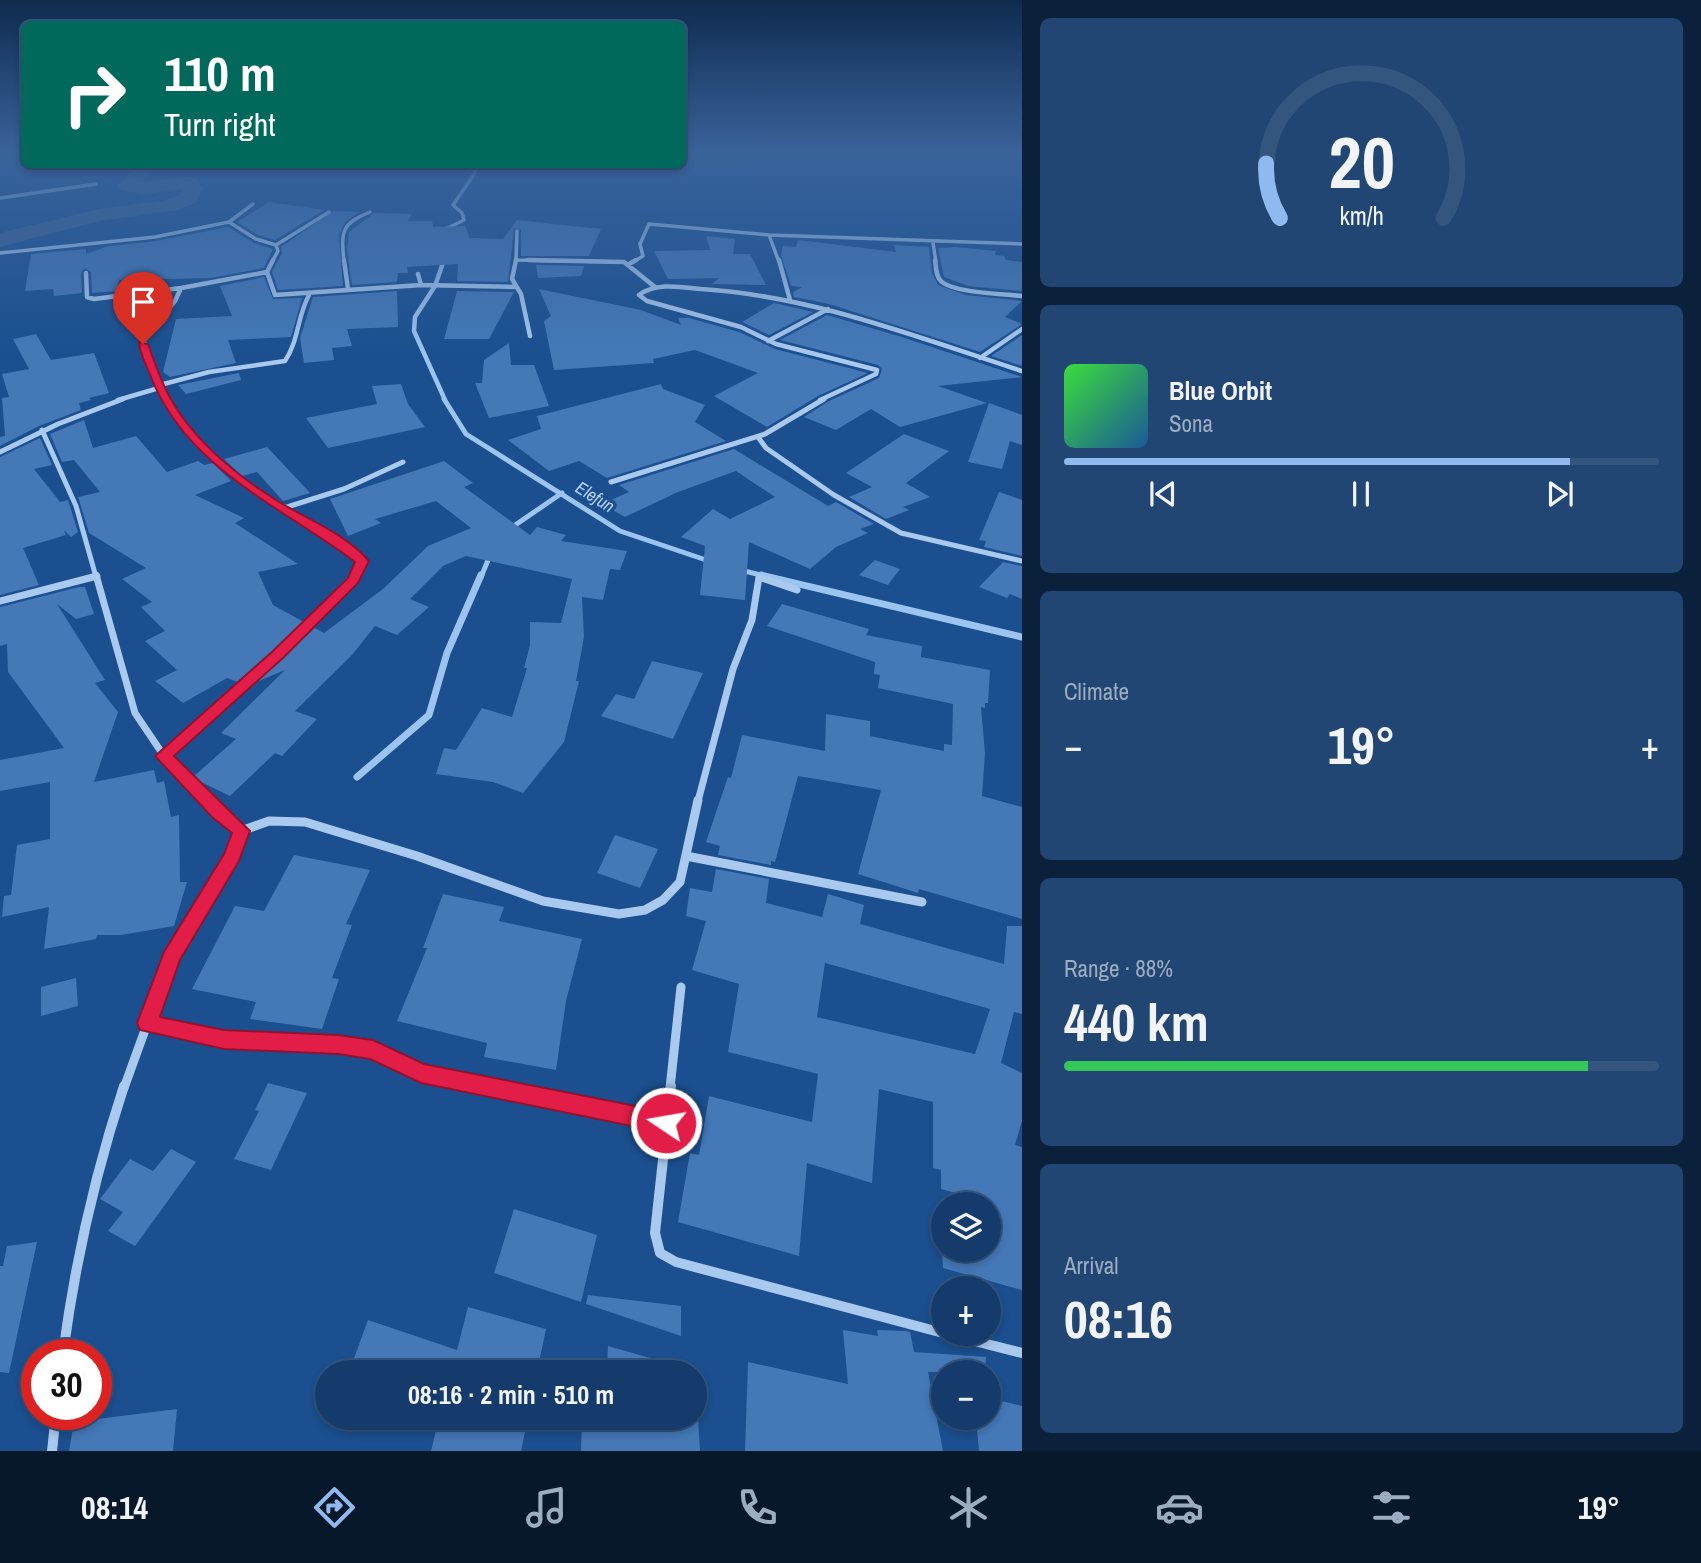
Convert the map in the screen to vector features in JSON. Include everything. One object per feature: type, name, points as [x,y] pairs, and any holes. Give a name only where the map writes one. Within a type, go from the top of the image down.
[{"type":"street","points":[[0,253],[155,237],[232,220]]},
{"type":"street","points":[[229,222],[256,239],[276,245],[317,220]]},
{"type":"street","points":[[348,289],[344,257],[346,227],[353,220]]},
{"type":"street","points":[[516,260],[629,264],[643,256],[640,244],[649,224],[769,235],[933,243],[1022,244]]},
{"type":"street","points":[[517,232],[512,279],[521,294],[530,336]]},
{"type":"street","points":[[769,235],[783,271],[790,300]]},
{"type":"street","points":[[933,243],[938,278],[942,283],[978,292],[1022,296]]},
{"type":"street","points":[[276,245],[278,251],[267,272],[275,295],[309,295],[348,289],[421,285],[516,287]]},
{"type":"street","points":[[629,264],[655,287]]},
{"type":"street","points":[[86,273],[89,299],[181,288],[267,272]]},
{"type":"street","points":[[418,274],[421,285]]},
{"type":"street","points":[[611,482],[758,437],[821,400],[876,374],[877,370],[768,341],[741,327],[640,298],[641,292],[655,287],[722,290],[790,300],[918,334],[1022,371]]},
{"type":"street","points":[[164,756],[279,654],[354,580],[362,561],[354,551],[238,480],[193,436],[164,396],[143,339],[175,301],[181,288]]},
{"type":"street","points":[[0,452],[42,430],[159,386],[209,372],[285,362],[297,345],[299,315],[309,295]]},
{"type":"street","points":[[768,341],[776,334],[829,309]]},
{"type":"street","points":[[980,358],[1022,329]]},
{"type":"street","points":[[139,393],[164,396]]},
{"type":"street","points":[[42,430],[76,506],[135,713],[164,756],[218,812],[241,831]]},
{"type":"street","points":[[758,437],[766,448],[834,495],[901,533],[1022,561]]},
{"type":"street","points":[[284,508],[344,489],[403,462]]},
{"type":"street","points":[[0,601],[97,576]]},
{"type":"street","points":[[241,831],[269,821],[305,822],[417,856],[543,901],[619,914],[645,910],[663,900],[680,882],[709,750],[733,669],[752,620],[759,577],[797,590]]},
{"type":"street","points":[[65,1339],[75,1267],[96,1176],[148,1023],[171,958],[233,856],[241,831]]},
{"type":"street","points":[[686,856],[922,902]]},
{"type":"street","points":[[681,987],[655,1233],[660,1253],[676,1262],[931,1329]]},
{"type":"street","points":[[148,1023],[224,1039],[338,1044],[373,1049],[421,1073],[666,1123]]},
{"type":"street","points":[[995,1346],[1022,1353]]},
{"type":"street","points":[[52,1451],[54,1430]]},
{"type":"building","points":[[241,220],[308,220],[275,240],[258,235],[237,222]]},
{"type":"building","points":[[320,220],[348,220],[339,234],[343,286],[278,290],[272,272],[282,253],[281,247]]},
{"type":"building","points":[[365,220],[432,221],[433,227],[465,226],[470,238],[503,239],[517,220],[601,229],[589,256],[521,256],[521,230],[514,228],[508,282],[457,281],[458,264],[407,267],[408,273],[398,273],[397,282],[352,285],[347,251],[349,232]]},
{"type":"building","points":[[228,227],[254,243],[273,249],[264,268],[210,278],[119,280],[117,291],[92,293],[91,272],[85,268],[81,273],[82,293],[54,296],[53,289],[25,291],[31,254],[86,249],[86,254],[109,246],[156,241]]},
{"type":"building","points":[[706,236],[735,239],[733,254],[750,254],[766,285],[712,284],[719,278],[668,279],[654,251],[710,250]]},
{"type":"building","points":[[798,240],[896,252],[894,245],[929,247],[932,273],[938,285],[966,295],[1022,301],[1005,317],[1022,324],[980,352],[829,304],[794,297],[793,292],[802,287],[791,286],[781,255],[783,246],[796,247]]},
{"type":"building","points":[[938,248],[996,251],[995,255],[1004,256],[1006,260],[1022,262],[1022,291],[968,286],[944,277]]},
{"type":"building","points":[[536,265],[584,266],[581,276],[538,278]]},
{"type":"building","points":[[264,277],[273,299],[302,298],[291,337],[228,340],[236,363],[170,377],[163,372],[176,319],[232,316],[220,286]]},
{"type":"building","points":[[539,289],[641,310],[681,325],[678,318],[689,318],[739,332],[775,349],[868,373],[818,396],[767,427],[714,396],[758,373],[695,350],[653,359],[654,363],[554,370],[544,321],[551,316]]},
{"type":"building","points":[[397,291],[398,327],[347,329],[352,346],[332,348],[334,360],[304,363],[300,338],[313,297]]},
{"type":"building","points":[[457,291],[514,292],[489,339],[444,339]]},
{"type":"building","points":[[774,303],[813,312],[769,335],[742,322]]},
{"type":"building","points":[[827,315],[1022,377],[938,386],[987,403],[900,427],[871,409],[836,430],[804,417],[829,401],[879,378],[882,369],[878,365],[780,340]]},
{"type":"building","points":[[36,334],[51,360],[94,353],[109,393],[89,398],[91,400],[79,403],[81,410],[39,426],[0,446],[0,437],[5,436],[2,398],[9,397],[2,374],[29,369],[13,339]]},
{"type":"building","points":[[1022,335],[1022,366],[991,356]]},
{"type":"building","points":[[509,343],[511,365],[534,365],[549,406],[489,418],[475,383],[482,383],[484,360]]},
{"type":"building","points":[[239,373],[241,380],[186,394],[178,385]]},
{"type":"building","points":[[401,384],[408,404],[425,427],[328,448],[306,418],[377,404],[372,386]]},
{"type":"building","points":[[661,384],[663,389],[705,405],[695,422],[726,441],[607,478],[579,461],[549,471],[508,440],[541,429],[537,416]]},
{"type":"building","points":[[989,403],[1022,415],[1022,445],[1010,441],[1002,469],[968,462]]},
{"type":"building","points":[[84,420],[93,448],[136,436],[167,472],[198,461],[204,465],[213,463],[231,481],[195,495],[244,518],[235,523],[298,564],[258,572],[273,605],[304,622],[238,682],[227,678],[183,703],[155,681],[177,670],[145,641],[165,631],[141,607],[152,602],[122,579],[146,568],[89,533],[78,497],[100,492],[74,460],[62,462],[50,434]]},
{"type":"building","points":[[904,434],[949,451],[906,483],[930,497],[903,507],[909,510],[886,519],[849,497],[872,487],[846,473]]},
{"type":"building","points":[[40,438],[52,465],[34,469],[60,502],[68,500],[78,532],[71,537],[64,530],[66,535],[23,548],[39,585],[0,595],[0,457]]},
{"type":"building","points":[[267,447],[310,493],[283,501],[257,472],[242,476],[224,459]]},
{"type":"building","points":[[734,449],[828,506],[836,502],[874,524],[860,529],[868,533],[836,547],[810,569],[749,542],[745,600],[700,595],[705,546],[681,537],[713,509],[730,519],[775,497],[736,471],[678,492],[625,517],[602,504],[629,492],[619,485]]},
{"type":"building","points":[[444,461],[473,483],[464,487],[530,535],[537,527],[566,535],[561,541],[627,551],[620,570],[610,569],[603,600],[582,597],[584,637],[576,681],[579,681],[564,742],[523,793],[493,782],[436,774],[444,748],[456,750],[482,708],[512,717],[527,668],[524,668],[530,645],[530,622],[561,623],[572,579],[466,556],[443,566],[410,599],[429,607],[397,635],[375,626],[352,655],[295,711],[317,719],[282,756],[275,753],[230,796],[193,777],[236,739],[221,733],[285,670],[254,683],[315,628],[324,633],[383,589],[428,546],[471,528],[436,501],[375,519],[381,523],[348,536],[330,499]]},
{"type":"building","points":[[999,492],[1022,500],[1022,556],[984,547],[986,541],[979,540]]},
{"type":"building","points":[[875,560],[900,569],[888,585],[859,575]]},
{"type":"building","points":[[1003,562],[1022,566],[1022,599],[1010,594],[1007,598],[979,587]]},
{"type":"building","points":[[85,587],[94,614],[76,619],[57,604],[105,680],[95,683],[118,712],[94,782],[154,770],[157,783],[164,781],[171,817],[179,815],[180,882],[187,882],[174,926],[121,935],[97,935],[96,939],[44,949],[49,907],[2,917],[4,896],[11,895],[17,845],[50,839],[50,782],[0,791],[0,760],[64,748],[8,672],[7,644],[0,646],[0,607]]},
{"type":"building","points":[[782,604],[869,629],[866,635],[922,646],[921,657],[990,670],[988,703],[985,703],[985,708],[981,707],[985,753],[982,796],[1022,807],[1022,919],[919,889],[918,893],[858,874],[881,790],[798,776],[775,862],[771,861],[771,865],[718,855],[720,846],[706,842],[728,777],[731,778],[742,735],[825,751],[826,714],[870,721],[870,736],[944,751],[944,744],[952,745],[953,704],[878,688],[880,675],[874,674],[875,662],[767,626]]},
{"type":"building","points":[[652,661],[703,673],[673,739],[601,716],[616,694],[634,699]]},
{"type":"building","points":[[615,835],[658,849],[640,888],[597,873]]},
{"type":"building","points":[[294,855],[370,870],[346,924],[352,925],[332,978],[339,979],[322,1029],[250,1019],[256,1002],[192,989],[235,906],[264,911]]},
{"type":"building","points":[[716,869],[769,879],[766,903],[822,917],[828,894],[864,905],[860,924],[1004,964],[1007,926],[1022,926],[1022,1014],[1014,1012],[1001,1063],[1022,1073],[1022,1121],[1015,1145],[1022,1147],[1022,1290],[1001,1284],[1001,1276],[972,1276],[943,1268],[943,1262],[1001,1262],[1001,1192],[952,1192],[941,1189],[941,1170],[933,1168],[933,1102],[879,1089],[872,1183],[807,1163],[799,1256],[678,1222],[690,1153],[699,1155],[709,1096],[812,1122],[818,1074],[728,1052],[739,984],[692,970],[706,921],[686,916],[690,888],[712,892]],"holes":[[[825,963],[990,1009],[975,1054],[817,1017]]]},
{"type":"building","points":[[443,894],[504,907],[499,921],[582,939],[566,1001],[556,1070],[484,1057],[487,1043],[397,1021],[427,948],[423,948]]},
{"type":"building","points":[[76,978],[78,1006],[41,1016],[41,987]]},
{"type":"building","points":[[268,1083],[307,1093],[271,1170],[234,1159],[259,1111],[255,1110]]},
{"type":"building","points":[[171,1149],[196,1162],[135,1246],[108,1231],[123,1212],[100,1199],[130,1159],[153,1171]]},
{"type":"building","points":[[514,1209],[597,1235],[581,1302],[494,1273]]},
{"type":"building","points":[[37,1242],[9,1373],[0,1372],[0,1266],[3,1266],[7,1246]]},
{"type":"building","points":[[588,1295],[681,1306],[681,1336],[586,1304]]},
{"type":"building","points":[[468,1307],[546,1329],[540,1360],[353,1360],[368,1320],[457,1350]]},
{"type":"building","points":[[843,1330],[878,1336],[877,1330],[906,1331],[910,1332],[914,1352],[986,1357],[986,1360],[931,1360],[931,1372],[928,1372],[931,1388],[931,1430],[939,1430],[943,1451],[745,1451],[748,1362],[848,1384]]},
{"type":"building","points":[[608,1346],[657,1360],[607,1360]]},
{"type":"building","points":[[1001,1401],[1022,1406],[1022,1451],[979,1451],[977,1430],[1001,1430]]},
{"type":"building","points":[[177,1409],[173,1451],[69,1451],[73,1430],[112,1430],[112,1417]]},
{"type":"building","points":[[436,1430],[525,1430],[521,1451],[431,1451]]},
{"type":"building","points":[[582,1430],[699,1430],[700,1451],[581,1451]]},
{"type":"waterway","points":[[0,240],[80,220]]},
{"type":"waterway","name":"Elefun","points":[[450,232],[448,228],[464,220]]},
{"type":"waterway","name":"Elefun","points":[[444,262],[446,256]]},
{"type":"waterway","name":"Elefun","points":[[444,260],[435,286],[415,317],[414,331],[445,400]]},
{"type":"waterway","name":"Elefun","points":[[444,399],[466,434],[561,494]]},
{"type":"waterway","points":[[508,530],[561,494]]},
{"type":"waterway","name":"Elefun","points":[[561,494],[620,531],[712,562]]},
{"type":"waterway","points":[[481,577],[491,553]]},
{"type":"waterway","name":"Elefun","points":[[740,570],[769,577]]},
{"type":"waterway","points":[[357,777],[429,715],[447,653],[481,575]]},
{"type":"waterway","name":"Elefun","points":[[761,575],[1022,637]]},
{"type":"route","points":[[143,344],[164,396],[193,436],[222,465],[265,499],[354,551],[362,561],[354,580],[279,654],[164,756],[192,787],[241,831],[233,856],[171,958],[148,1023],[224,1039],[338,1044],[373,1049],[421,1073],[666,1123]]}]
